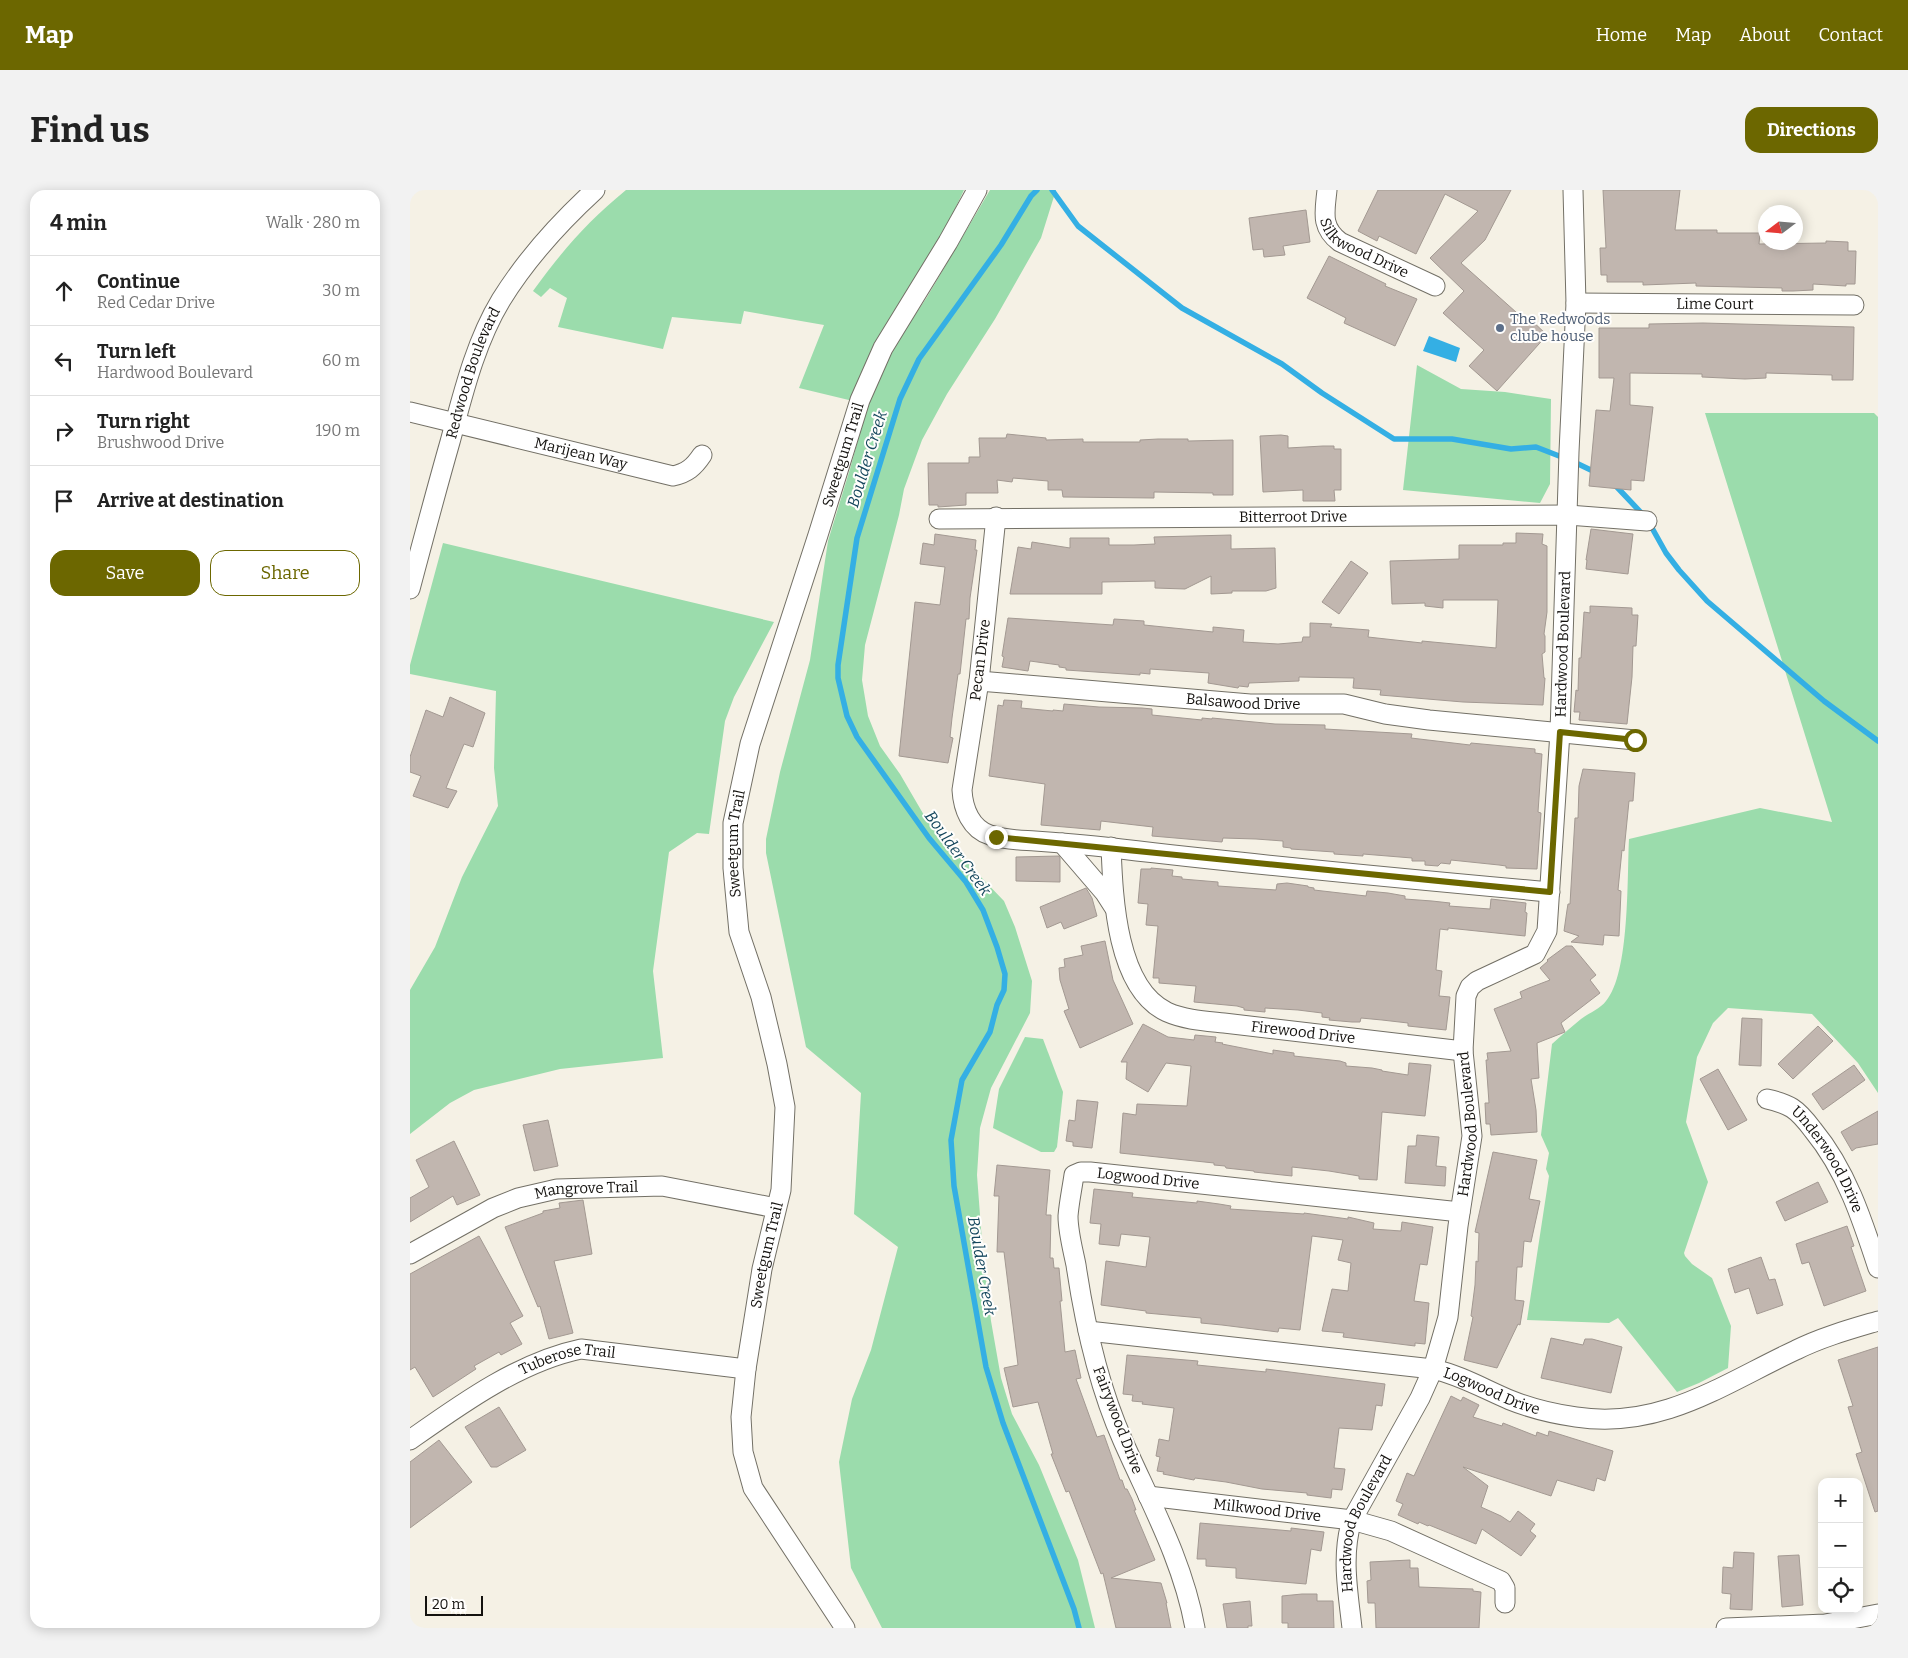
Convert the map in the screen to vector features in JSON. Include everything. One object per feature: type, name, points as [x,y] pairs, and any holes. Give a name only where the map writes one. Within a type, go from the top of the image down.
[{"type":"street","name":"Redwood Boulevard","points":[[410,589],[471,366],[483,336],[501,300],[548,236],[594,190]]},
{"type":"street","name":"Sweetgum Trail","points":[[845,1628],[754,1488],[743,1452],[741,1417],[746,1369],[762,1269],[781,1190],[785,1107],[761,997],[739,932],[733,868],[733,824],[750,744],[860,400],[883,348],[948,242],[977,190]]},
{"type":"street","name":"Silkwood Drive","points":[[1328,190],[1324,218],[1328,231],[1333,237],[1435,286]]},
{"type":"street","name":"Hardwood Boulevard","points":[[1352,1628],[1346,1546],[1352,1520],[1409,1419],[1433,1369],[1448,1317],[1460,1212],[1472,1136],[1463,1051],[1466,996],[1470,987],[1484,977],[1535,954],[1547,931],[1560,732],[1563,611],[1576,303],[1573,190]]},
{"type":"street","name":"Lime Court","points":[[1576,303],[1854,305]]},
{"type":"street","name":"Marijean Way","points":[[410,412],[673,476],[683,474],[702,455]]},
{"type":"street","name":"Bitterroot Drive","points":[[939,519],[996,517],[1568,515],[1647,521]]},
{"type":"street","name":"Pecan Drive","points":[[996,517],[978,681],[962,785],[962,801],[970,820],[988,835],[1062,843]]},
{"type":"street","name":"Balsawood Drive","points":[[978,681],[1250,704],[1344,704],[1385,714],[1429,720],[1507,726],[1635,740]]},
{"type":"street","points":[[1062,843],[1261,865],[1550,892]]},
{"type":"street","points":[[1062,843],[1105,894],[1114,908]]},
{"type":"street","points":[[1111,848],[1114,908]]},
{"type":"street","name":"Firewood Drive","points":[[1114,908],[1126,959],[1139,984],[1148,996],[1167,1012],[1185,1017],[1463,1051]]},
{"type":"street","name":"Underwood Drive","points":[[1767,1099],[1781,1102],[1794,1108],[1830,1153],[1861,1215],[1878,1268]]},
{"type":"street","name":"Logwood Drive","points":[[1074,1175],[1090,1172],[1460,1212]]},
{"type":"street","name":"Fairywood Drive","points":[[1074,1175],[1068,1218],[1096,1369],[1110,1409],[1148,1496],[1161,1520],[1184,1580],[1195,1628]]},
{"type":"street","name":"Mangrove Trail","points":[[410,1254],[493,1208],[518,1198],[557,1189],[662,1186],[776,1208]]},
{"type":"street","name":"Logwood Drive","points":[[1088,1331],[1433,1369],[1450,1373],[1512,1400],[1542,1410],[1576,1417],[1611,1419],[1647,1415],[1694,1401],[1798,1348],[1878,1321]]},
{"type":"street","name":"Tuberose Trail","points":[[410,1440],[459,1407],[519,1371],[558,1354],[581,1349],[746,1369]]},
{"type":"street","name":"Milkwood Drive","points":[[1148,1496],[1352,1520],[1391,1531],[1501,1582],[1505,1588],[1505,1603]]},
{"type":"street","points":[[1726,1628],[1825,1624],[1878,1614]]},
{"type":"green space","points":[[626,190],[964,190],[943,234],[853,401],[799,388],[824,325],[744,311],[741,324],[672,317],[663,349],[558,327],[567,298],[550,288],[541,297],[533,291],[576,238]]},
{"type":"green space","points":[[990,190],[1056,190],[1041,238],[995,319],[947,394],[922,440],[904,489],[865,645],[862,680],[868,716],[880,746],[900,774],[928,822],[1004,901],[1015,927],[1032,981],[1030,1013],[991,1088],[980,1128],[977,1175],[983,1255],[991,1321],[1001,1378],[1012,1414],[1039,1465],[1078,1560],[1095,1628],[882,1628],[851,1568],[839,1462],[852,1399],[871,1350],[898,1247],[854,1214],[861,1093],[806,1047],[766,853],[766,839],[780,772],[810,660],[828,541],[869,400],[889,354],[927,297]]},
{"type":"green space","points":[[1417,365],[1461,389],[1505,392],[1551,399],[1550,484],[1540,503],[1403,490]]},
{"type":"green space","points":[[1705,413],[1874,413],[1878,417],[1878,1093],[1858,1063],[1812,1014],[1728,1008],[1713,1023],[1697,1057],[1686,1122],[1708,1182],[1684,1253],[1692,1264],[1712,1278],[1731,1326],[1728,1368],[1677,1392],[1618,1318],[1609,1323],[1527,1320],[1549,1176],[1546,1169],[1549,1153],[1541,1135],[1552,1044],[1581,1019],[1604,1004],[1614,988],[1626,924],[1629,839],[1760,808],[1832,822]]},
{"type":"green space","points":[[443,543],[774,622],[734,697],[725,721],[709,834],[697,833],[669,852],[653,971],[663,1058],[560,1069],[474,1090],[450,1103],[410,1134],[410,990],[435,947],[462,877],[498,806],[494,768],[496,691],[410,674],[410,665]]},
{"type":"green space","points":[[1025,1037],[1043,1039],[1063,1092],[1057,1147],[1054,1152],[1041,1152],[993,1128],[999,1089]]},
{"type":"water","points":[[1429,336],[1460,348],[1456,362],[1423,351]]},
{"type":"building","points":[[1378,190],[1511,190],[1485,240],[1461,263],[1526,321],[1529,318],[1547,335],[1497,391],[1469,366],[1484,350],[1443,313],[1464,291],[1430,258],[1478,211],[1445,194],[1416,254],[1379,236],[1377,241],[1358,231]]},
{"type":"building","points":[[1603,190],[1680,190],[1675,230],[1717,230],[1717,233],[1758,233],[1758,250],[1803,250],[1803,243],[1826,243],[1826,241],[1848,242],[1848,251],[1856,251],[1855,284],[1846,284],[1846,286],[1813,284],[1813,290],[1782,291],[1782,288],[1696,286],[1696,283],[1643,285],[1643,282],[1607,282],[1607,275],[1601,275],[1600,248],[1606,248]]},
{"type":"building","points":[[1306,210],[1310,242],[1283,246],[1285,255],[1264,257],[1263,249],[1253,250],[1249,218]]},
{"type":"building","points":[[1329,256],[1386,284],[1385,286],[1417,299],[1395,346],[1344,323],[1346,318],[1307,298]]},
{"type":"building","points":[[1703,323],[1854,327],[1853,380],[1832,380],[1832,375],[1766,373],[1766,378],[1745,379],[1702,377],[1702,374],[1630,373],[1630,405],[1653,407],[1644,481],[1631,480],[1631,490],[1589,486],[1596,410],[1610,411],[1614,378],[1599,378],[1599,328],[1649,328],[1649,324]]},
{"type":"building","points":[[1007,434],[1046,438],[1046,440],[1083,439],[1083,442],[1140,442],[1140,440],[1158,439],[1188,439],[1188,441],[1233,440],[1233,495],[1154,492],[1154,498],[1063,497],[1062,490],[1048,490],[1048,481],[1013,478],[1012,482],[997,480],[998,493],[966,493],[966,505],[938,507],[938,505],[929,505],[928,463],[969,463],[969,457],[980,457],[979,438],[1006,438]]},
{"type":"building","points":[[1260,436],[1288,436],[1288,448],[1334,446],[1334,449],[1341,449],[1341,490],[1334,490],[1335,501],[1303,501],[1303,490],[1263,492]]},
{"type":"building","points":[[1591,529],[1633,534],[1628,574],[1586,569]]},
{"type":"building","points":[[1516,533],[1543,534],[1542,544],[1547,546],[1547,612],[1544,634],[1545,652],[1542,654],[1545,678],[1543,705],[1463,702],[1380,695],[1381,690],[1353,688],[1354,678],[1299,677],[1299,681],[1249,683],[1248,687],[1239,686],[1238,688],[1208,683],[1209,673],[1150,669],[1150,674],[1140,673],[1140,675],[1066,670],[1066,668],[1059,667],[1059,665],[1030,661],[1028,671],[1002,667],[1008,618],[1113,625],[1114,619],[1144,621],[1144,625],[1213,632],[1213,627],[1244,630],[1243,642],[1278,644],[1302,642],[1303,637],[1310,637],[1310,623],[1332,624],[1330,627],[1369,630],[1368,637],[1496,648],[1498,600],[1443,600],[1443,608],[1425,606],[1425,603],[1392,604],[1390,561],[1459,559],[1459,545],[1503,545],[1503,543],[1516,543]]},
{"type":"building","points":[[935,534],[976,540],[975,550],[977,550],[969,619],[966,619],[960,674],[958,674],[952,718],[950,737],[953,738],[948,763],[899,756],[915,602],[940,605],[945,567],[920,564],[923,543],[934,545]]},
{"type":"building","points":[[1231,535],[1231,549],[1275,548],[1276,588],[1266,591],[1232,591],[1232,593],[1211,594],[1211,576],[1185,589],[1155,588],[1155,581],[1102,582],[1102,594],[1010,594],[1018,547],[1031,549],[1032,542],[1070,548],[1070,538],[1109,538],[1109,545],[1134,545],[1155,544],[1154,537]]},
{"type":"building","points":[[1351,561],[1368,573],[1339,614],[1322,602]]},
{"type":"building","points":[[1590,606],[1632,608],[1632,615],[1638,615],[1636,646],[1633,646],[1627,724],[1579,720],[1580,712],[1574,712],[1576,690],[1578,691],[1579,658],[1581,658],[1584,612],[1590,613]]},
{"type":"building","points":[[450,697],[485,713],[473,747],[464,744],[446,788],[457,791],[448,808],[413,796],[421,776],[410,772],[410,757],[426,710],[443,717]]},
{"type":"building","points":[[1004,700],[1022,701],[1021,708],[1053,711],[1063,711],[1064,704],[1142,708],[1152,709],[1152,715],[1202,720],[1202,718],[1212,718],[1275,724],[1325,725],[1325,729],[1412,734],[1411,738],[1470,745],[1471,743],[1535,749],[1535,753],[1542,754],[1538,812],[1541,813],[1537,869],[1506,868],[1506,866],[1451,860],[1450,864],[1441,863],[1438,866],[1425,865],[1425,861],[1412,861],[1412,858],[1334,854],[1334,852],[1291,849],[1283,847],[1283,841],[1223,838],[1222,842],[1152,836],[1153,827],[1101,821],[1100,830],[1041,825],[1045,784],[989,776],[998,705],[1003,706]]},
{"type":"building","points":[[1583,769],[1635,773],[1633,801],[1629,801],[1618,890],[1621,891],[1619,936],[1604,935],[1603,945],[1571,942],[1579,936],[1564,931],[1568,904],[1570,904],[1575,818],[1578,818],[1579,786]]},
{"type":"building","points":[[1059,856],[1060,882],[1016,881],[1016,857]]},
{"type":"building","points":[[1141,869],[1173,870],[1172,876],[1182,877],[1182,879],[1218,882],[1218,886],[1276,890],[1277,884],[1287,883],[1308,886],[1314,888],[1314,890],[1366,896],[1367,891],[1388,893],[1405,896],[1405,899],[1450,903],[1449,906],[1490,909],[1491,899],[1526,903],[1525,936],[1448,928],[1448,930],[1440,929],[1436,970],[1442,971],[1439,996],[1450,997],[1446,1030],[1408,1026],[1408,1023],[1361,1018],[1360,1022],[1329,1020],[1330,1018],[1322,1017],[1322,1013],[1298,1010],[1265,1008],[1265,1012],[1244,1010],[1244,1008],[1237,1006],[1194,1002],[1196,986],[1159,983],[1159,978],[1153,978],[1158,926],[1146,925],[1148,904],[1138,903]]},
{"type":"building","points":[[1086,888],[1092,898],[1097,916],[1064,929],[1061,922],[1047,928],[1040,907]]},
{"type":"building","points":[[1105,941],[1113,980],[1133,1024],[1080,1048],[1064,1011],[1069,1009],[1060,980],[1059,968],[1065,967],[1064,959],[1083,955],[1081,946]]},
{"type":"building","points":[[1566,946],[1572,946],[1596,975],[1590,980],[1600,993],[1561,1023],[1565,1032],[1537,1043],[1539,1078],[1531,1079],[1537,1132],[1491,1135],[1490,1124],[1486,1124],[1485,1103],[1489,1103],[1487,1053],[1511,1051],[1494,1009],[1522,998],[1520,992],[1550,980],[1540,968],[1547,960]]},
{"type":"building","points":[[1742,1018],[1762,1019],[1761,1066],[1739,1065]]},
{"type":"building","points":[[1143,1024],[1168,1037],[1194,1040],[1195,1035],[1216,1037],[1215,1042],[1222,1044],[1273,1054],[1273,1050],[1294,1053],[1294,1056],[1340,1061],[1346,1063],[1346,1066],[1372,1068],[1408,1075],[1409,1063],[1431,1065],[1425,1116],[1382,1112],[1377,1180],[1359,1179],[1359,1176],[1292,1167],[1292,1176],[1226,1168],[1225,1166],[1214,1165],[1214,1163],[1120,1153],[1123,1113],[1136,1115],[1137,1104],[1187,1106],[1191,1066],[1166,1063],[1148,1092],[1126,1079],[1127,1062],[1121,1062]]},
{"type":"building","points":[[1818,1026],[1833,1041],[1793,1079],[1778,1064]]},
{"type":"building","points":[[1854,1065],[1865,1080],[1823,1110],[1812,1094]]},
{"type":"building","points":[[1718,1069],[1747,1120],[1728,1130],[1700,1079]]},
{"type":"building","points":[[1077,1100],[1098,1102],[1092,1148],[1073,1146],[1073,1142],[1066,1141],[1069,1120],[1075,1121]]},
{"type":"building","points":[[1878,1111],[1878,1144],[1856,1148],[1852,1151],[1841,1132]]},
{"type":"building","points":[[548,1120],[558,1166],[534,1171],[523,1125]]},
{"type":"building","points":[[1417,1135],[1439,1137],[1436,1166],[1446,1167],[1445,1186],[1405,1183],[1408,1146],[1416,1146]]},
{"type":"building","points":[[454,1141],[480,1195],[457,1205],[453,1196],[410,1222],[410,1198],[429,1187],[416,1160]]},
{"type":"building","points":[[1493,1152],[1537,1160],[1529,1199],[1540,1201],[1531,1242],[1524,1241],[1522,1267],[1517,1267],[1515,1300],[1524,1301],[1520,1325],[1518,1324],[1497,1368],[1464,1360],[1473,1317],[1471,1316],[1476,1261],[1478,1262],[1479,1233],[1475,1232]]},
{"type":"building","points":[[997,1165],[1050,1170],[1046,1215],[1051,1215],[1050,1258],[1053,1258],[1054,1268],[1059,1268],[1065,1352],[1075,1350],[1081,1378],[1076,1379],[1097,1437],[1104,1435],[1120,1480],[1122,1480],[1125,1489],[1127,1489],[1132,1499],[1136,1510],[1134,1510],[1155,1560],[1111,1578],[1161,1583],[1167,1603],[1171,1628],[1116,1628],[1103,1573],[1101,1574],[1069,1491],[1066,1492],[1051,1454],[1053,1454],[1038,1402],[1013,1407],[1004,1368],[1018,1365],[1004,1252],[997,1252],[999,1196],[994,1196]]},
{"type":"building","points":[[1818,1182],[1828,1202],[1785,1221],[1776,1202]]},
{"type":"building","points":[[1094,1189],[1133,1193],[1132,1197],[1219,1204],[1231,1206],[1230,1209],[1304,1213],[1348,1219],[1348,1217],[1374,1223],[1373,1229],[1401,1231],[1402,1222],[1433,1227],[1427,1265],[1420,1264],[1414,1301],[1429,1303],[1425,1344],[1415,1343],[1415,1346],[1343,1337],[1344,1333],[1322,1331],[1332,1289],[1348,1291],[1351,1263],[1338,1260],[1343,1240],[1312,1236],[1300,1330],[1279,1328],[1278,1332],[1201,1323],[1201,1318],[1146,1313],[1146,1311],[1101,1305],[1106,1261],[1146,1267],[1150,1237],[1121,1234],[1119,1246],[1099,1244],[1101,1224],[1090,1223]]},
{"type":"building","points":[[583,1200],[592,1254],[554,1261],[573,1333],[549,1339],[540,1306],[538,1307],[505,1227],[543,1213],[543,1211],[560,1208],[559,1203]]},
{"type":"building","points":[[1847,1226],[1854,1246],[1851,1247],[1866,1291],[1824,1306],[1809,1262],[1802,1264],[1796,1244]]},
{"type":"building","points":[[479,1236],[523,1316],[510,1323],[522,1344],[501,1355],[499,1352],[474,1366],[476,1369],[433,1397],[415,1367],[410,1370],[410,1274]]},
{"type":"building","points":[[1761,1257],[1769,1280],[1775,1279],[1783,1305],[1757,1314],[1749,1288],[1735,1293],[1728,1269]]},
{"type":"building","points":[[1551,1338],[1583,1345],[1585,1339],[1592,1339],[1622,1347],[1611,1393],[1541,1378]]},
{"type":"building","points":[[1878,1347],[1878,1511],[1875,1512],[1856,1454],[1862,1452],[1848,1407],[1853,1406],[1838,1360]]},
{"type":"building","points":[[1127,1355],[1198,1361],[1197,1365],[1266,1372],[1266,1369],[1385,1384],[1382,1406],[1376,1405],[1372,1430],[1339,1428],[1334,1468],[1345,1469],[1342,1490],[1332,1489],[1331,1498],[1226,1482],[1195,1478],[1194,1480],[1163,1474],[1164,1472],[1157,1471],[1160,1457],[1156,1456],[1159,1439],[1169,1441],[1174,1408],[1142,1404],[1143,1402],[1132,1401],[1133,1395],[1123,1394]]},
{"type":"building","points":[[1451,1396],[1461,1401],[1463,1397],[1479,1405],[1473,1417],[1502,1426],[1503,1423],[1536,1436],[1537,1432],[1548,1436],[1549,1431],[1613,1451],[1605,1481],[1597,1478],[1594,1491],[1557,1480],[1551,1496],[1463,1467],[1488,1486],[1481,1507],[1510,1522],[1518,1511],[1535,1524],[1530,1531],[1536,1536],[1521,1556],[1482,1529],[1476,1544],[1398,1515],[1403,1504],[1396,1501],[1407,1473],[1414,1476]]},
{"type":"building","points":[[499,1407],[526,1450],[497,1467],[491,1467],[465,1427]]},
{"type":"building","points":[[439,1440],[472,1482],[410,1528],[410,1462]]},
{"type":"building","points":[[1200,1523],[1291,1531],[1291,1528],[1324,1532],[1321,1551],[1311,1549],[1306,1584],[1236,1578],[1236,1568],[1206,1566],[1206,1559],[1197,1559]]},
{"type":"building","points":[[1734,1552],[1754,1553],[1752,1610],[1730,1609],[1731,1594],[1722,1593],[1723,1567],[1733,1568]]},
{"type":"building","points":[[1799,1555],[1803,1605],[1782,1607],[1778,1556]]},
{"type":"building","points":[[1410,1560],[1410,1568],[1418,1568],[1419,1587],[1473,1589],[1473,1591],[1481,1592],[1479,1628],[1376,1628],[1375,1603],[1368,1603],[1367,1581],[1371,1580],[1370,1562]]},
{"type":"building","points":[[1317,1594],[1317,1601],[1333,1601],[1334,1628],[1288,1628],[1288,1623],[1282,1623],[1282,1596]]},
{"type":"building","points":[[1250,1601],[1252,1626],[1248,1626],[1248,1628],[1227,1628],[1223,1604]]},
{"type":"waterway","name":"Boulder Creek","points":[[1037,190],[1031,196],[1001,245],[919,359],[900,399],[857,538],[838,665],[838,678],[847,716],[857,737],[929,838],[966,882],[983,910],[1005,974],[1004,990],[997,1005],[990,1032],[962,1080],[951,1140],[954,1186],[986,1367],[1003,1423],[1074,1609],[1079,1628]]},
{"type":"waterway","points":[[1052,190],[1078,226],[1182,308],[1282,364],[1322,393],[1394,439],[1452,439],[1511,449],[1536,447],[1597,473]]},
{"type":"waterway","points":[[1615,485],[1647,519],[1666,553],[1707,601],[1824,701],[1878,741]]},
{"type":"place","name":"The Redwoods clube house","points":[[1500,328]]},
{"type":"route","points":[[996,837],[1081,844],[1251,864],[1550,892],[1560,732],[1635,740]]}]
